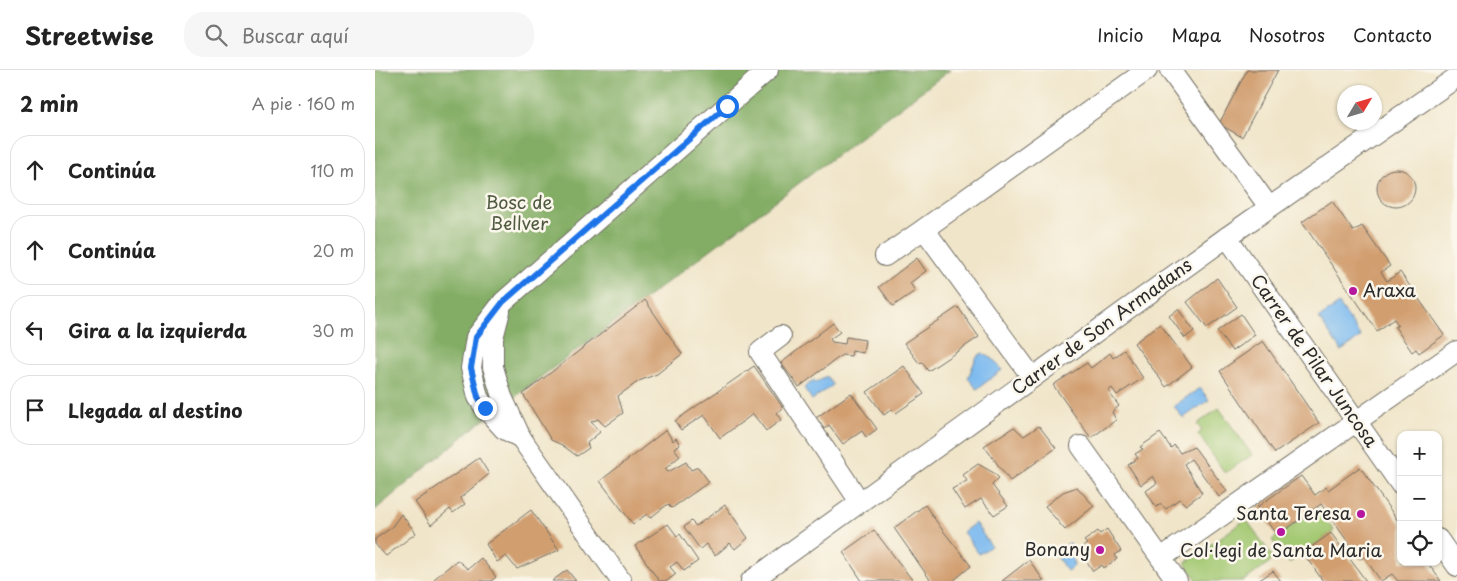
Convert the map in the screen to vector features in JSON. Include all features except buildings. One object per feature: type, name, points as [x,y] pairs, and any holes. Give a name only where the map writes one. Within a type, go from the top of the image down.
[{"type":"street","points":[[621,581],[521,438],[502,397],[493,366],[493,338],[503,302],[768,70]]},
{"type":"street","points":[[885,256],[1147,70]]},
{"type":"street","points":[[1170,70],[1269,207]]},
{"type":"street","name":"Carrer de Son Armadans","points":[[751,581],[1269,207],[1457,77]]},
{"type":"street","points":[[924,229],[1032,377]]},
{"type":"street","name":"Carrer de Pilar Juncosa","points":[[1227,237],[1397,479]]},
{"type":"street","points":[[781,336],[760,352],[860,502]]},
{"type":"street","points":[[1161,558],[1457,351]]},
{"type":"street","points":[[1081,446],[1177,581]]},
{"type":"street","points":[[1442,545],[1457,566]]},
{"type":"green space","name":"Bosc de Bellver","points":[[375,70],[950,70],[477,425],[375,510]]},
{"type":"green space","points":[[1219,408],[1252,455],[1225,473],[1198,434],[1202,431],[1197,424]]},
{"type":"green space","points":[[1317,508],[1334,531],[1289,563],[1272,540]]},
{"type":"green space","points":[[1246,519],[1274,559],[1244,581],[1198,581],[1185,563]]},
{"type":"water","points":[[1339,304],[1361,337],[1341,351],[1319,318]]},
{"type":"water","points":[[982,353],[993,359],[1002,370],[977,389],[968,378],[976,358]]},
{"type":"water","points":[[827,376],[833,385],[812,400],[804,388],[814,380],[816,383]]},
{"type":"water","points":[[1200,388],[1209,400],[1183,418],[1174,406]]},
{"type":"water","points":[[975,523],[991,546],[979,554],[963,532]]},
{"type":"water","points":[[1069,543],[1072,548],[1071,553],[1074,566],[1067,571],[1055,554]]},
{"type":"place","name":"Araxa","points":[[1353,291]]},
{"type":"place","name":"Santa Teresa","points":[[1361,514]]},
{"type":"place","name":"Col·legi de Santa Maria","points":[[1281,532]]},
{"type":"place","name":"Bonany","points":[[1100,550]]},
{"type":"route","points":[[485,408],[478,397],[471,368],[476,337],[503,302],[727,106]]}]
